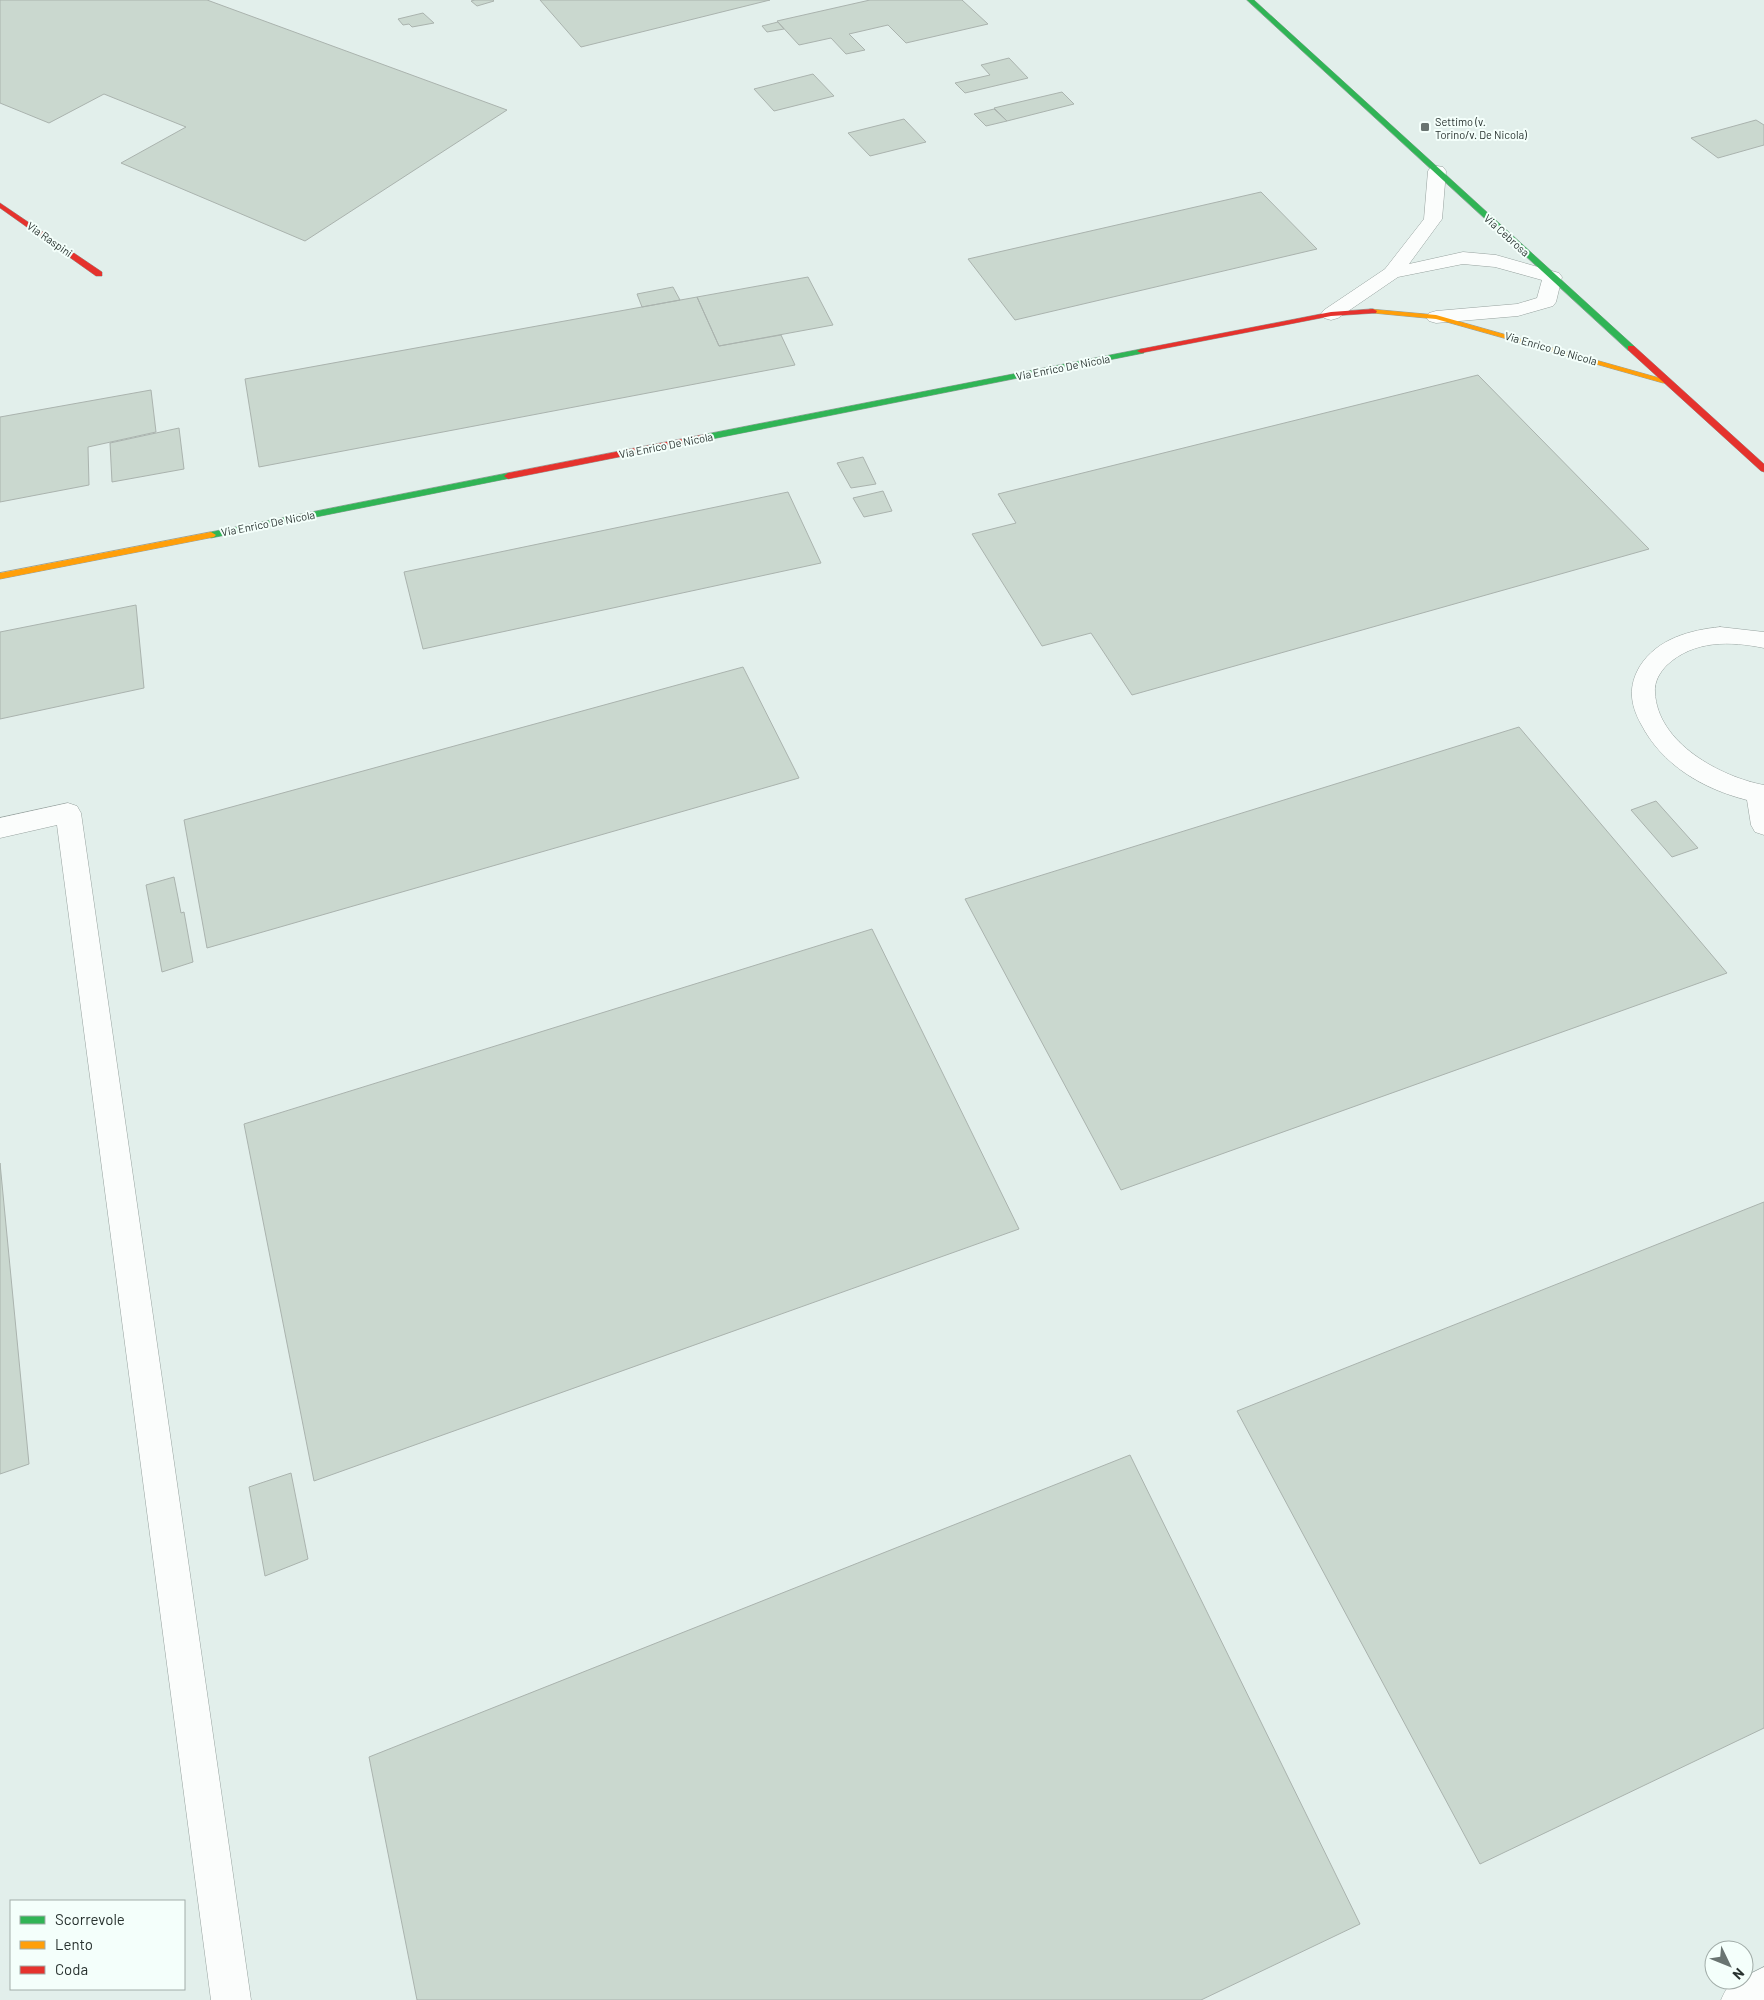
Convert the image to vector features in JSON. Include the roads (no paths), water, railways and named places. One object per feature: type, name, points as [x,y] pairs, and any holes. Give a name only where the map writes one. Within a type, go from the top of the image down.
[{"type":"street","name":"Via Cebrosa","points":[[1250,0],[1764,469]]},
{"type":"street","name":"Via Enrico De Nicola","points":[[1331,314],[1392,273],[1433,219],[1437,171]]},
{"type":"street","name":"Via Raspini","points":[[0,205],[99,274]]},
{"type":"street","name":"Via Enrico De Nicola","points":[[1392,273],[1463,258],[1496,261],[1552,277],[1546,302],[1518,310],[1436,317]]},
{"type":"street","name":"Via Enrico De Nicola","points":[[0,576],[1331,314],[1379,310],[1436,317],[1482,328],[1666,381]]},
{"type":"street","points":[[1764,640],[1751,637],[1718,635],[1688,641],[1664,652],[1648,670],[1643,692],[1648,717],[1664,741],[1690,764],[1722,782],[1761,794],[1764,825]]},
{"type":"street","points":[[0,828],[68,813],[231,2000]]},
{"type":"street","points":[[1741,2000],[1764,1987]]},
{"type":"place","name":"Settimo (v. Torino/v. De Nicola)","points":[[1425,127]]}]
